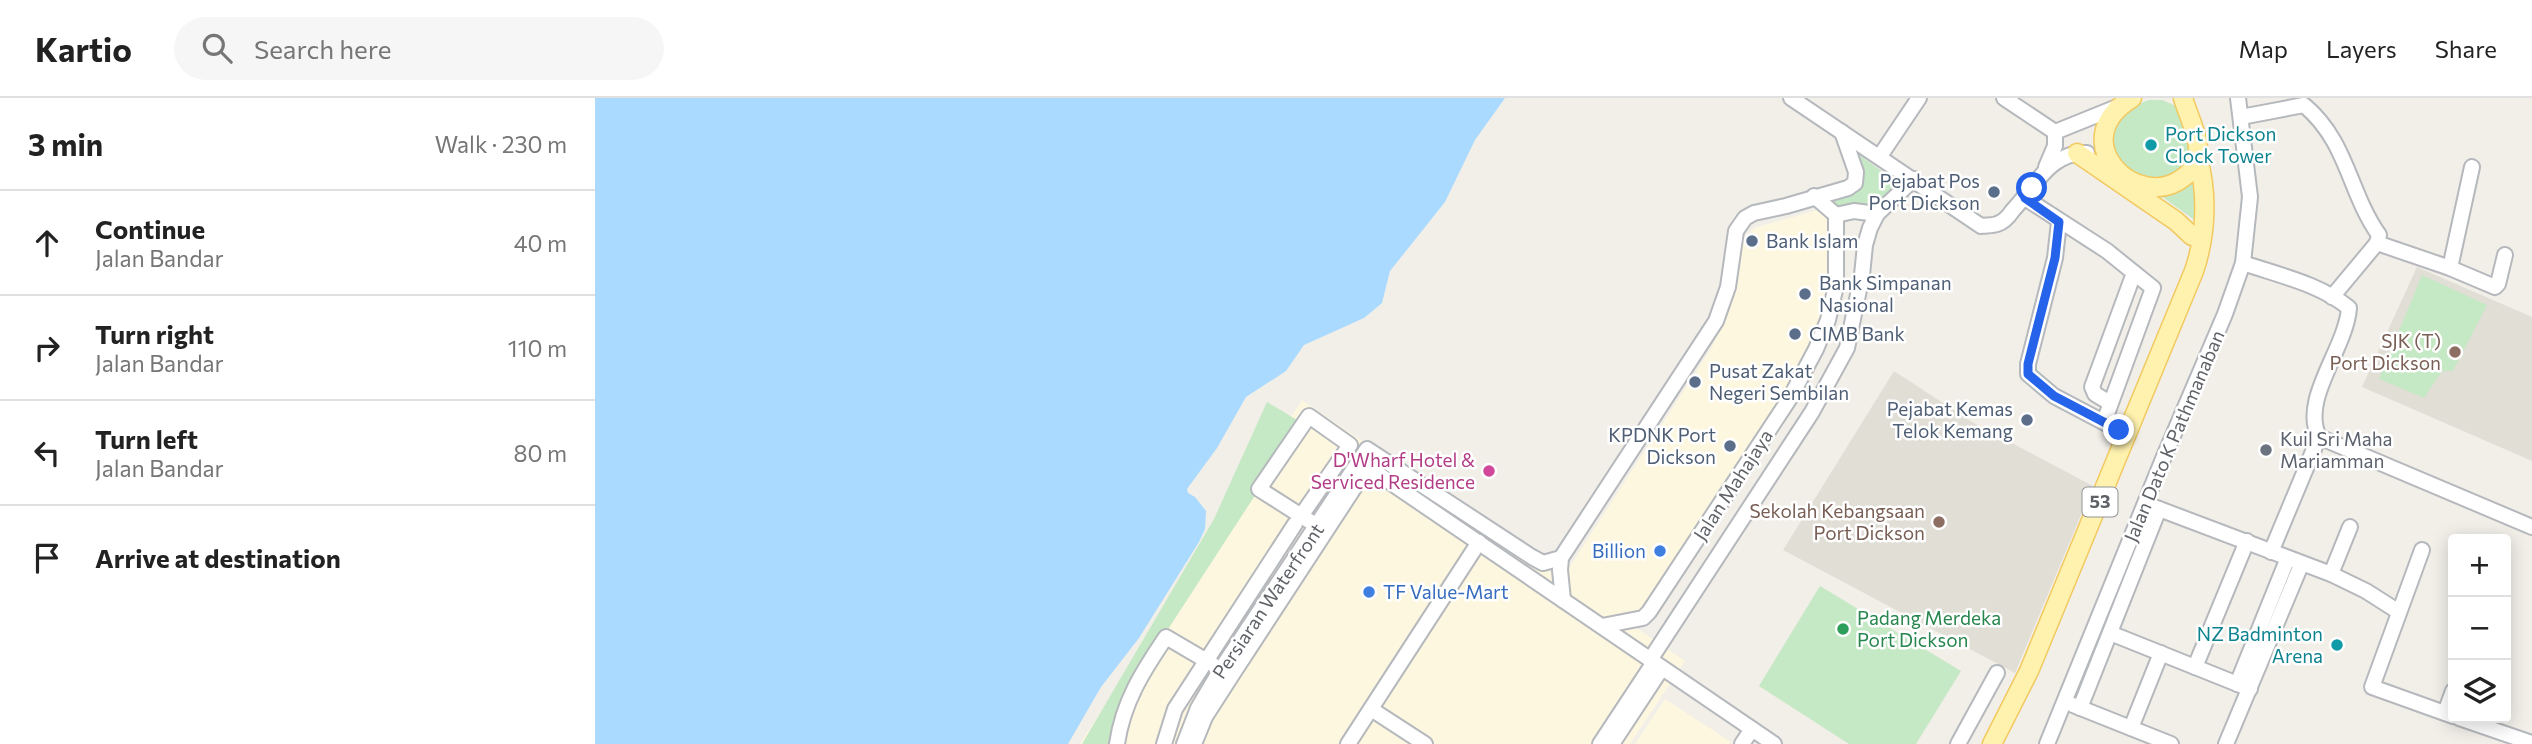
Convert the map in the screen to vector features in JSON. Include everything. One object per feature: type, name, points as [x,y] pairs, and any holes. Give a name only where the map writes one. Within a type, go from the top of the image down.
[{"type":"main road","points":[[2137,185],[2159,187],[2177,183],[2186,176],[2198,159],[2199,149],[2185,105],[2172,98]]},
{"type":"main road","points":[[2124,103],[2109,116],[2103,134],[2106,156],[2112,166],[2180,217],[2192,236],[2199,257]]},
{"type":"main road","points":[[2077,153],[2192,236]]},
{"type":"main road","name":"53","points":[[1993,744],[2025,682],[2199,257],[2204,220],[2203,176],[2198,159]]},
{"type":"street","points":[[1791,98],[1980,226],[1999,224],[2025,198],[2044,171],[2055,146],[2055,132]]},
{"type":"street","points":[[1879,156],[1919,98]]},
{"type":"street","points":[[2004,98],[2055,132]]},
{"type":"street","name":"Jalan Dato K Pathmanaban","points":[[2232,98],[2241,117]]},
{"type":"street","name":"Jalan Dato K Pathmanaban","points":[[2047,744],[2152,506],[2243,263],[2250,197],[2238,98]]},
{"type":"street","points":[[2055,132],[2124,103]]},
{"type":"street","points":[[2241,117],[2304,105],[2315,114],[2337,144],[2361,202],[2379,235],[2377,243],[2332,296]]},
{"type":"street","points":[[1563,600],[1561,558],[1716,321],[1728,288],[1739,224],[1754,213],[1848,188],[1856,180],[1856,172],[1842,132]]},
{"type":"street","points":[[2044,171],[2067,154],[2077,153],[2093,155],[2112,166]]},
{"type":"street","points":[[2451,268],[2472,167]]},
{"type":"street","points":[[1600,744],[1656,663],[1812,412],[1847,348],[1862,275],[1865,245],[1877,214],[1914,179]]},
{"type":"street","points":[[1814,196],[1836,215],[1853,211],[1877,214]]},
{"type":"street","points":[[2025,198],[2107,251],[2153,288],[2104,422]]},
{"type":"street","name":"Jalan Mahajaya","points":[[1602,626],[1643,618],[1649,612],[1790,398],[1811,361],[1828,320],[1836,286],[1836,215]]},
{"type":"street","points":[[2059,222],[2055,258],[2028,364],[2028,374],[2054,396],[2128,435]]},
{"type":"street","points":[[2377,243],[2451,268],[2495,287],[2505,255]]},
{"type":"street","points":[[2243,263],[2332,296],[2349,308],[2348,318],[2316,403],[2313,417],[2319,437],[2532,527]]},
{"type":"street","points":[[2111,402],[2095,394],[2092,387],[2134,273]]},
{"type":"street","points":[[1790,398],[1812,412]]},
{"type":"street","points":[[1164,744],[1175,709],[1205,660],[1350,445],[1309,416],[1259,489],[1298,520]]},
{"type":"street","points":[[2271,552],[2319,437]]},
{"type":"street","points":[[1368,461],[1543,563],[1561,558]]},
{"type":"street","points":[[1368,461],[1479,542],[1774,744]]},
{"type":"street","name":"Persiaran Waterfront","points":[[1184,744],[1198,708],[1226,672],[1318,531],[1368,461]]},
{"type":"street","points":[[1254,497],[1318,531]]},
{"type":"street","points":[[2080,708],[2110,633],[2152,506],[2301,565],[2331,574],[2399,612]]},
{"type":"street","points":[[2331,574],[2350,527]]},
{"type":"street","points":[[2195,667],[2246,541]]},
{"type":"street","points":[[1348,744],[1479,542]]},
{"type":"street","points":[[2422,550],[2372,687],[2448,713]]},
{"type":"street","points":[[2226,744],[2287,559]]},
{"type":"street","points":[[2243,686],[2301,565]]},
{"type":"street","points":[[1236,613],[1256,627]]},
{"type":"street","points":[[2110,633],[2243,686]]},
{"type":"street","name":"Persiaran Waterfront","points":[[1117,744],[1128,699],[1166,637],[1205,660]]},
{"type":"street","points":[[2131,728],[2161,653]]},
{"type":"street","points":[[1205,660],[1226,672]]},
{"type":"street","points":[[1612,744],[1656,663]]},
{"type":"street","name":"Persiaran Waterfront","points":[[1194,744],[1226,672]]},
{"type":"street","points":[[1958,744],[1997,673]]},
{"type":"street","points":[[2065,701],[2171,744]]},
{"type":"street","points":[[1371,709],[1425,744]]},
{"type":"street","points":[[2478,723],[2530,740]]},
{"type":"street","points":[[1742,744],[1752,729]]},
{"type":"shaded area","points":[[1821,209],[1832,215],[1832,278],[1823,321],[1804,368],[1644,615],[1620,617],[1685,661],[1630,744],[1080,744],[1302,400],[1569,582],[1567,571],[1712,347],[1737,285],[1743,243],[1754,228]]},
{"type":"shaded area","name":"SJK (T) Port Dickson","points":[[2417,267],[2532,317],[2532,461],[2362,387]]},
{"type":"shaded area","name":"Sekolah Kebangsaan Port Dickson","points":[[1894,371],[1974,423],[2093,486],[2015,673],[1783,550]]},
{"type":"shaded area","points":[[1665,699],[1731,742],[1635,744]]},
{"type":"green space","points":[[2149,100],[2162,100],[2178,107],[2190,157],[2189,164],[2172,178],[2142,180],[2122,166],[2110,142],[2111,131],[2131,107]]},
{"type":"green space","points":[[1854,151],[1899,184],[1873,204],[1833,206],[1828,201],[1853,188]]},
{"type":"green space","points":[[2196,176],[2196,221],[2157,193]]},
{"type":"green space","points":[[2422,275],[2487,305],[2453,371],[2442,371],[2424,398],[2379,379]]},
{"type":"green space","points":[[1267,402],[1302,423],[1139,674],[1116,744],[1082,744],[1214,519]]},
{"type":"green space","name":"Padang Merdeka Port Dickson","points":[[1820,586],[1961,671],[1916,744],[1849,744],[1759,686]]},
{"type":"water","points":[[595,98],[1505,98],[1475,140],[1445,202],[1390,271],[1382,303],[1364,318],[1304,345],[1286,371],[1246,397],[1217,448],[1187,489],[1206,511],[1205,529],[1199,542],[1139,638],[1101,687],[1068,744],[595,744]]},
{"type":"place","name":"Port Dickson Clock Tower","points":[[2151,145]]},
{"type":"place","name":"Pejabat Pos Port Dickson","points":[[1994,192]]},
{"type":"place","name":"Bank Islam","points":[[1752,241]]},
{"type":"place","name":"Bank Simpanan Nasional","points":[[1805,294]]},
{"type":"place","name":"CIMB Bank","points":[[1795,334]]},
{"type":"place","name":"SJK (T) Port Dickson","points":[[2455,352]]},
{"type":"place","name":"Pusat Zakat Negeri Sembilan","points":[[1695,382]]},
{"type":"place","name":"Pejabat Kemas Telok Kemang","points":[[2027,420]]},
{"type":"place","name":"KPDNK Port Dickson","points":[[1730,446]]},
{"type":"place","name":"Kuil Sri Maha Mariamman","points":[[2266,450]]},
{"type":"place","name":"D'Wharf Hotel & Serviced Residence","points":[[1489,471]]},
{"type":"place","name":"Sekolah Kebangsaan Port Dickson","points":[[1939,522]]},
{"type":"place","name":"Billion","points":[[1660,551]]},
{"type":"place","name":"TF Value-Mart","points":[[1369,592]]},
{"type":"place","name":"Padang Merdeka Port Dickson","points":[[1843,629]]},
{"type":"place","name":"NZ Badminton Arena","points":[[2337,645]]},
{"type":"route","points":[[2032,188],[2025,198],[2059,222],[2055,258],[2028,364],[2028,374],[2054,396],[2119,430]]}]
